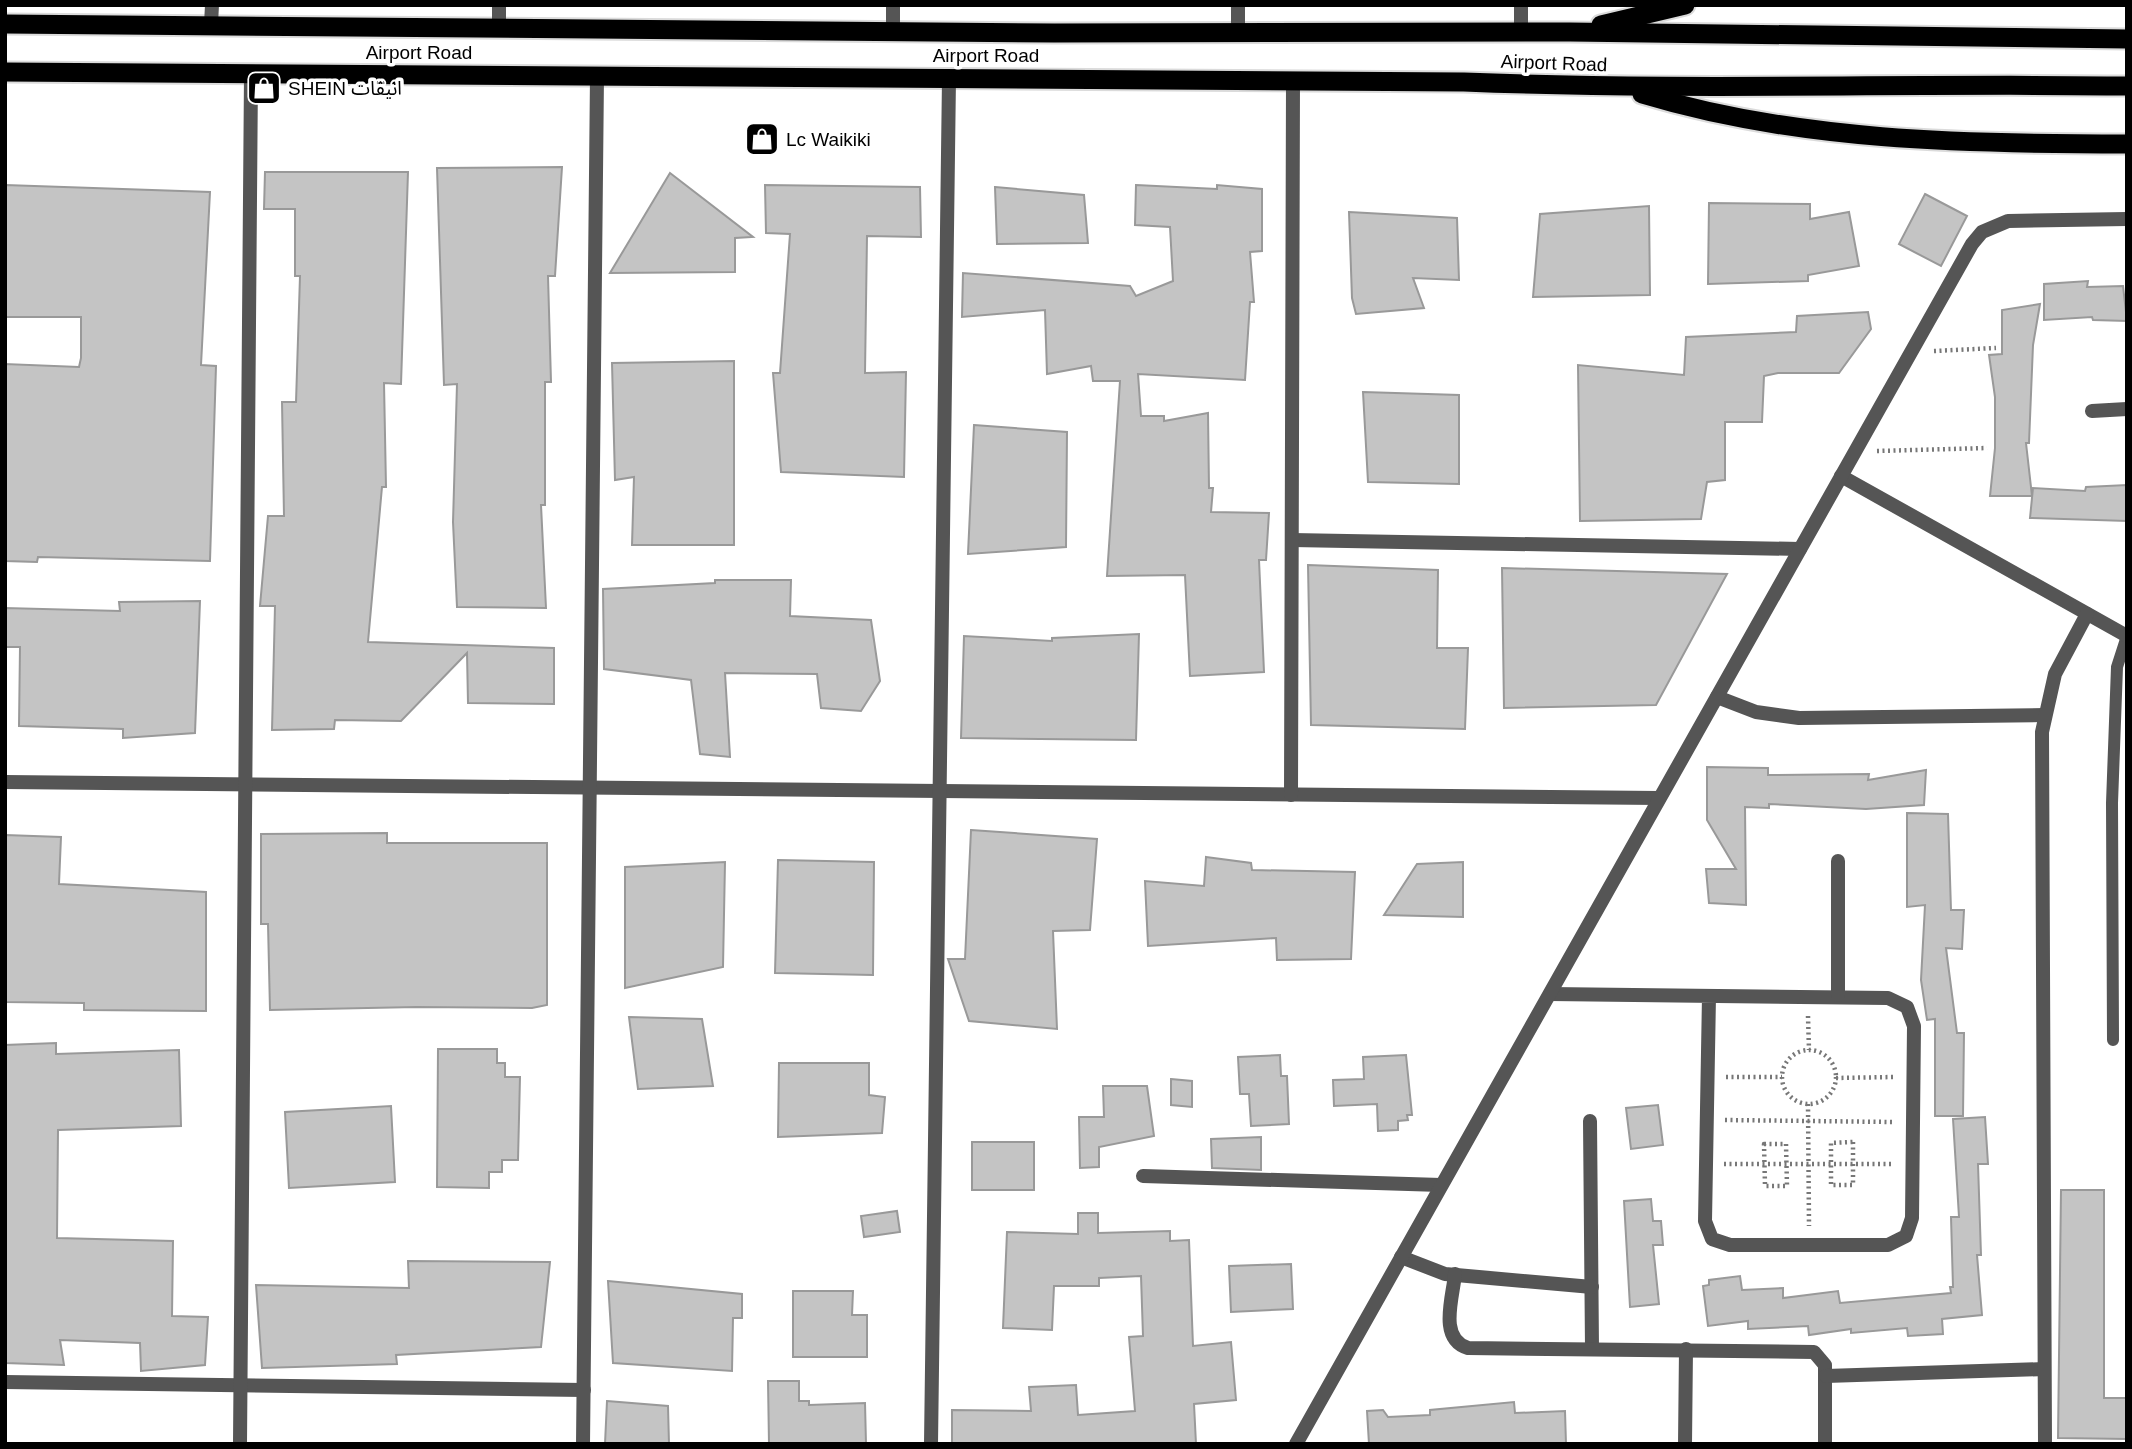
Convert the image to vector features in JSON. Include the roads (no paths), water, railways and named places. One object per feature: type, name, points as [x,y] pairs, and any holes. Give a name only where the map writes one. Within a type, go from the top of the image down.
[{"type":"highway","points":[[1570,32],[1685,5]]},
{"type":"highway","name":"Airport Road","points":[[5,24],[211,15],[499,27],[1238,33],[1570,32],[2127,39]]},
{"type":"highway","name":"Airport Road","points":[[5,72],[1464,82],[1625,88],[1966,84],[2127,86]]},
{"type":"highway","points":[[1625,88],[1736,119],[1816,130],[1943,140],[2127,144]]},
{"type":"street","points":[[499,5],[499,27]]},
{"type":"street","points":[[892,31],[893,5]]},
{"type":"street","points":[[1238,5],[1238,33]]},
{"type":"street","points":[[1521,5],[1521,33]]},
{"type":"street","points":[[240,1444],[251,74]]},
{"type":"street","points":[[583,1444],[597,76]]},
{"type":"street","points":[[931,1444],[949,78]]},
{"type":"street","points":[[1291,795],[1293,81]]},
{"type":"street","points":[[1296,1444],[1972,244],[1993,225],[2008,221],[2127,219]]},
{"type":"street","points":[[2092,411],[2127,409]]},
{"type":"street","points":[[1841,476],[2127,636]]},
{"type":"street","points":[[1292,540],[1800,549]]},
{"type":"street","points":[[2045,1444],[2042,732],[2064,653],[2087,614]]},
{"type":"street","points":[[1717,697],[1756,712],[1799,718],[2045,715]]},
{"type":"street","points":[[5,782],[1659,798]]},
{"type":"street","points":[[1838,861],[1838,995]]},
{"type":"street","points":[[1550,993],[1838,995],[1888,998],[1907,1007],[1914,1026],[1912,1218],[1906,1236],[1888,1245],[1730,1245],[1712,1239],[1705,1221],[1709,996]]},
{"type":"street","points":[[1590,1121],[1592,1348]]},
{"type":"street","points":[[1143,1176],[1441,1185]]},
{"type":"street","points":[[1401,1257],[1427,1269],[1455,1274],[1592,1287]]},
{"type":"street","points":[[1455,1274],[1449,1330],[1461,1346],[1805,1350],[1821,1357],[1826,1376],[1825,1444]]},
{"type":"street","points":[[1685,1444],[1686,1349]]},
{"type":"street","points":[[1826,1376],[2044,1369]]},
{"type":"street","points":[[5,1382],[584,1390]]},
{"type":"lane","points":[[2113,1040],[2112,803],[2117,667],[2127,636]]},
{"type":"lane","points":[[2112,803],[2127,803]]},
{"type":"place","name":"SHEIN انيقات","points":[[264,88]]},
{"type":"place","name":"Lc Waikiki","points":[[762,139]]}]
